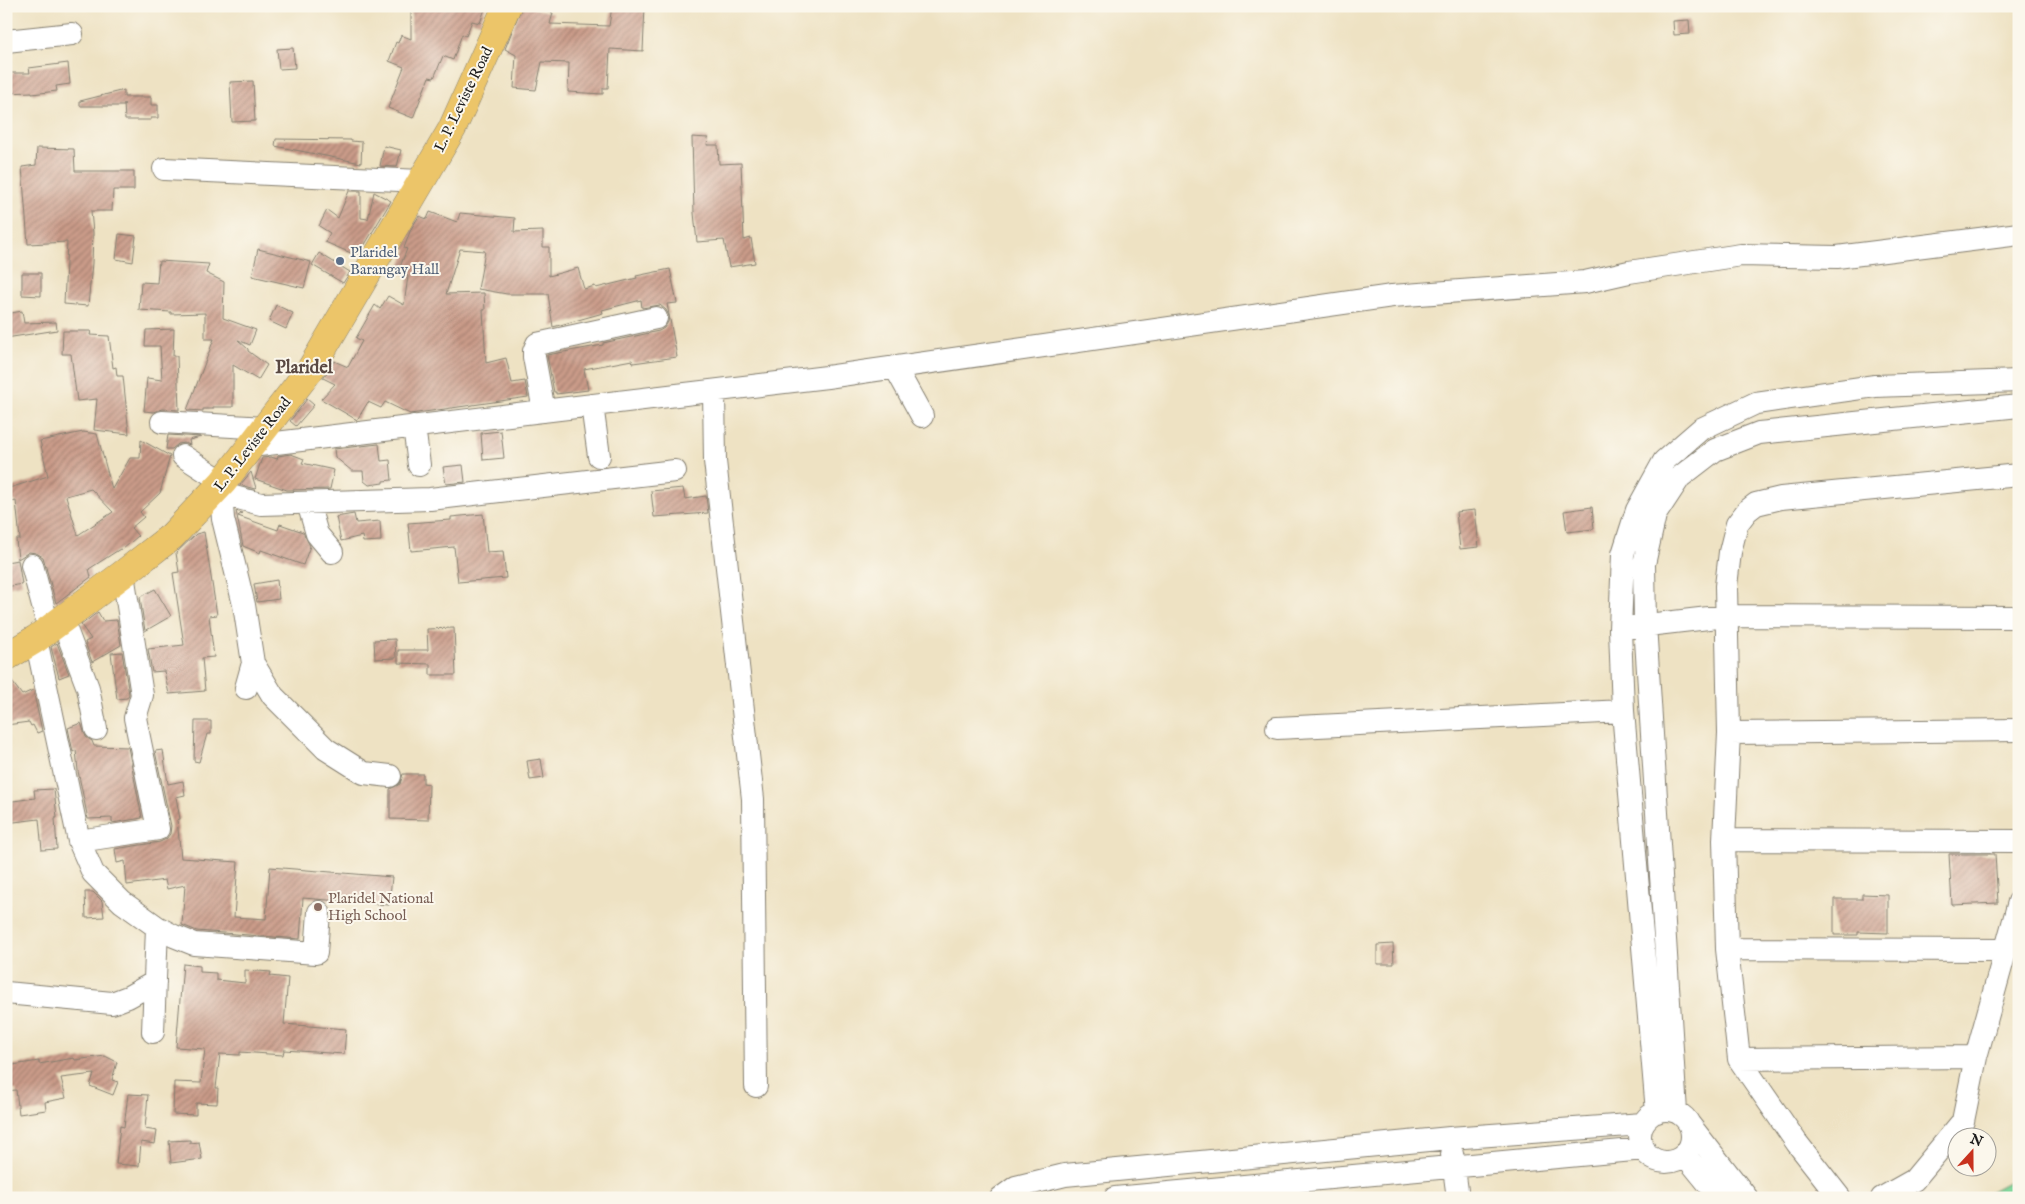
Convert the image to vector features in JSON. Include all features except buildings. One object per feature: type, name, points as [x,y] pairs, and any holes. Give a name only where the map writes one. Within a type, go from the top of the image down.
[{"type":"main road","name":"L. P. Leviste Road","points":[[6,657],[49,629],[124,574],[172,536],[220,490],[312,367],[452,129],[507,6]]},
{"type":"street","points":[[6,41],[72,34]]},
{"type":"street","points":[[164,168],[421,181]]},
{"type":"street","points":[[162,422],[258,437],[414,426],[714,391],[895,367],[1392,296],[1585,282],[1629,272],[1741,254],[1837,257],[2019,234]]},
{"type":"street","points":[[544,411],[534,357],[537,344],[656,318]]},
{"type":"street","points":[[895,367],[922,416]]},
{"type":"street","points":[[1747,1198],[1666,1118],[1623,711],[1620,629],[1623,554],[1637,510],[1664,461],[1701,429],[1756,403],[1875,386],[2019,382]]},
{"type":"street","points":[[714,391],[715,461],[753,799],[756,1086]]},
{"type":"street","points":[[592,405],[599,456]]},
{"type":"street","points":[[1666,1118],[1645,624],[1644,564],[1655,515],[1680,477],[1715,450],[1759,433],[2019,406]]},
{"type":"street","points":[[414,426],[419,465]]},
{"type":"street","points":[[183,456],[220,490],[261,504],[430,499],[675,471]]},
{"type":"street","points":[[1840,1198],[1797,1143],[1739,1059],[1727,949],[1724,840],[1730,733],[1726,586],[1730,552],[1737,524],[1746,511],[1756,504],[1781,498],[2019,475]]},
{"type":"street","points":[[220,490],[223,520],[244,605],[253,663],[273,696],[326,749],[364,774],[390,776]]},
{"type":"street","points":[[308,503],[317,534],[332,552]]},
{"type":"street","points":[[32,565],[49,629],[78,841],[93,873],[122,902],[157,927],[194,944],[316,953],[319,912]]},
{"type":"street","points":[[78,841],[158,829],[134,718],[142,695],[124,574]]},
{"type":"street","points":[[1620,629],[1645,624],[1726,616],[2019,617]]},
{"type":"street","points":[[49,629],[88,688],[96,729]]},
{"type":"street","points":[[246,688],[253,663]]},
{"type":"street","points":[[1277,728],[1623,711]]},
{"type":"street","points":[[1730,733],[2019,730]]},
{"type":"street","points":[[1724,840],[2019,841]]},
{"type":"street","points":[[1882,1198],[1914,1180],[1963,1121],[1976,1058],[2004,950],[2019,902]]},
{"type":"street","points":[[153,1032],[157,927]]},
{"type":"street","points":[[1727,949],[2004,950]]},
{"type":"street","points":[[6,993],[112,1003],[128,998],[155,982]]},
{"type":"street","points":[[1739,1059],[1976,1058]]},
{"type":"street","points":[[1001,1198],[1016,1187],[1065,1175],[1666,1118],[1693,1140],[1686,1155],[1671,1162],[1655,1160],[1644,1149],[1640,1136],[1666,1118]]},
{"type":"street","points":[[1450,1138],[1458,1198]]},
{"type":"street","points":[[1116,1198],[1644,1149]]},
{"type":"street","points":[[1686,1155],[1720,1198]]},
{"type":"green space","points":[[2019,1176],[2019,1198],[1978,1198]]},
{"type":"place","name":"Plaridel Barangay Hall","points":[[340,261]]},
{"type":"place","name":"Plaridel National High School","points":[[318,907]]},
{"type":"district","name":"Plaridel","points":[[304,367]]}]
